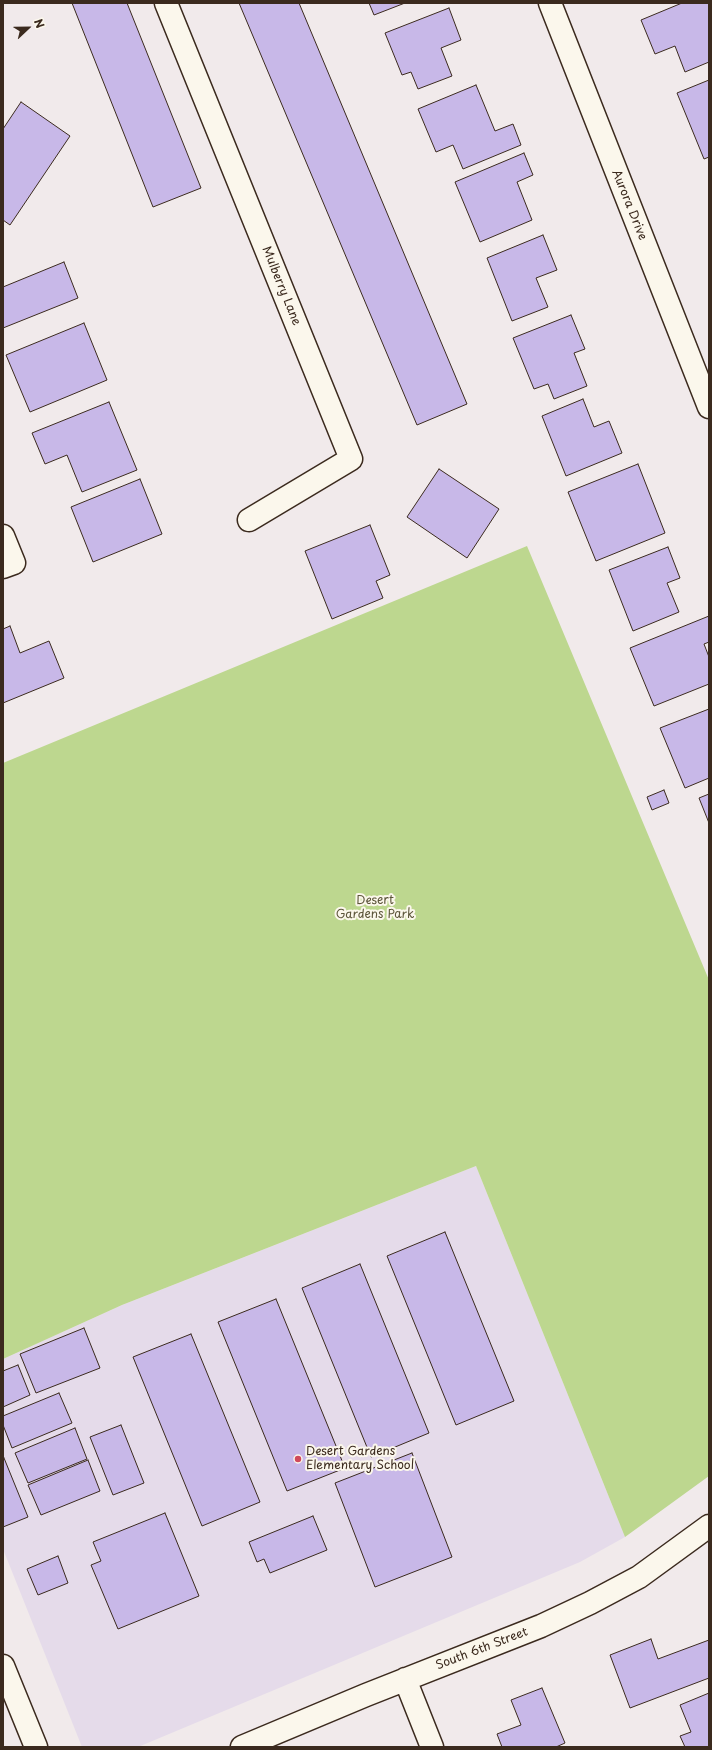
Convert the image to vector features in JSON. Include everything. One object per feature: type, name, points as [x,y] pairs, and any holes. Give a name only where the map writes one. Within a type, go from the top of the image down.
[{"type":"street","name":"Mulberry Lane","points":[[166,3],[351,459],[249,520]]},
{"type":"street","name":"Aurora Drive","points":[[550,3],[709,407]]},
{"type":"street","points":[[3,536],[8,565]]},
{"type":"street","name":"South 6th Street","points":[[242,1747],[405,1679],[541,1626],[590,1603],[639,1577],[709,1526]]},
{"type":"street","points":[[3,1666],[36,1747]]},
{"type":"street","points":[[405,1679],[432,1747]]},
{"type":"shaded area","name":"Desert Gardens Elementary School","points":[[476,1166],[625,1537],[580,1562],[138,1747],[82,1747],[3,1549],[3,1359],[122,1305]]},
{"type":"green space","name":"Desert Gardens Park","points":[[527,546],[709,980],[709,1476],[625,1537],[476,1166],[122,1305],[3,1359],[3,763]]},
{"type":"building","points":[[72,3],[127,3],[201,188],[153,207]]},
{"type":"building","points":[[239,3],[299,3],[467,404],[417,425]]},
{"type":"building","points":[[369,3],[405,3],[374,15]]},
{"type":"building","points":[[682,3],[709,3],[709,62],[685,72],[675,46],[655,54],[641,20]]},
{"type":"building","points":[[449,8],[461,40],[441,48],[452,76],[418,89],[411,72],[402,75],[385,33]]},
{"type":"building","points":[[709,80],[709,157],[704,159],[677,93]]},
{"type":"building","points":[[476,85],[495,131],[513,124],[521,145],[463,169],[453,145],[436,152],[418,109]]},
{"type":"building","points":[[21,102],[70,136],[10,225],[3,220],[3,129]]},
{"type":"building","points":[[524,153],[533,175],[517,182],[532,220],[480,242],[455,182]]},
{"type":"building","points":[[543,235],[557,270],[536,278],[548,307],[512,321],[487,258]]},
{"type":"building","points":[[64,262],[78,298],[3,328],[3,287]]},
{"type":"building","points":[[571,315],[585,349],[574,353],[587,386],[554,399],[548,384],[534,389],[513,338]]},
{"type":"building","points":[[84,323],[107,380],[30,412],[6,355]]},
{"type":"building","points":[[583,399],[594,427],[609,421],[622,453],[566,476],[542,416]]},
{"type":"building","points":[[109,402],[137,470],[82,492],[67,455],[45,464],[32,433]]},
{"type":"building","points":[[638,464],[665,533],[596,561],[568,492]]},
{"type":"building","points":[[439,469],[499,509],[467,558],[407,517]]},
{"type":"building","points":[[140,479],[162,534],[93,562],[71,507]]},
{"type":"building","points":[[370,525],[390,575],[376,581],[383,598],[332,619],[305,551]]},
{"type":"building","points":[[668,547],[680,578],[667,583],[679,612],[633,631],[609,570]]},
{"type":"building","points":[[709,616],[709,642],[704,644],[709,657],[709,684],[654,706],[630,648]]},
{"type":"building","points":[[10,626],[20,653],[49,641],[64,678],[3,703],[3,629]]},
{"type":"building","points":[[709,709],[709,778],[685,788],[660,728]]},
{"type":"building","points":[[664,790],[669,803],[652,810],[647,797]]},
{"type":"building","points":[[709,794],[709,823],[699,798]]},
{"type":"building","points":[[445,1232],[514,1401],[456,1425],[387,1256]]},
{"type":"building","points":[[360,1264],[429,1433],[371,1457],[302,1288]]},
{"type":"building","points":[[276,1299],[345,1468],[287,1491],[218,1322]]},
{"type":"building","points":[[84,1328],[100,1368],[36,1393],[20,1354]]},
{"type":"building","points":[[191,1334],[260,1502],[202,1526],[133,1357]]},
{"type":"building","points":[[18,1365],[30,1395],[3,1407],[3,1371]]},
{"type":"building","points":[[59,1393],[72,1423],[12,1448],[3,1425],[3,1416]]},
{"type":"building","points":[[121,1425],[144,1483],[113,1495],[90,1437]]},
{"type":"building","points":[[75,1428],[87,1459],[28,1483],[15,1453]]},
{"type":"building","points":[[412,1453],[452,1557],[375,1587],[335,1483]]},
{"type":"building","points":[[4,1458],[28,1517],[3,1527],[3,1459]]},
{"type":"building","points":[[88,1460],[100,1491],[41,1515],[28,1485]]},
{"type":"building","points":[[165,1513],[199,1596],[118,1629],[91,1565],[101,1561],[93,1542]]},
{"type":"building","points":[[313,1516],[327,1550],[270,1573],[264,1559],[257,1562],[249,1542]]},
{"type":"building","points":[[58,1556],[68,1583],[38,1595],[27,1569]]},
{"type":"building","points":[[651,1639],[658,1659],[709,1640],[709,1678],[630,1708],[610,1655]]},
{"type":"building","points":[[542,1688],[565,1743],[556,1747],[502,1747],[497,1734],[521,1725],[511,1700]]},
{"type":"building","points":[[709,1693],[709,1747],[685,1747],[680,1736],[691,1732],[680,1705]]},
{"type":"place","name":"Desert Gardens Elementary School","points":[[298,1459]]}]
